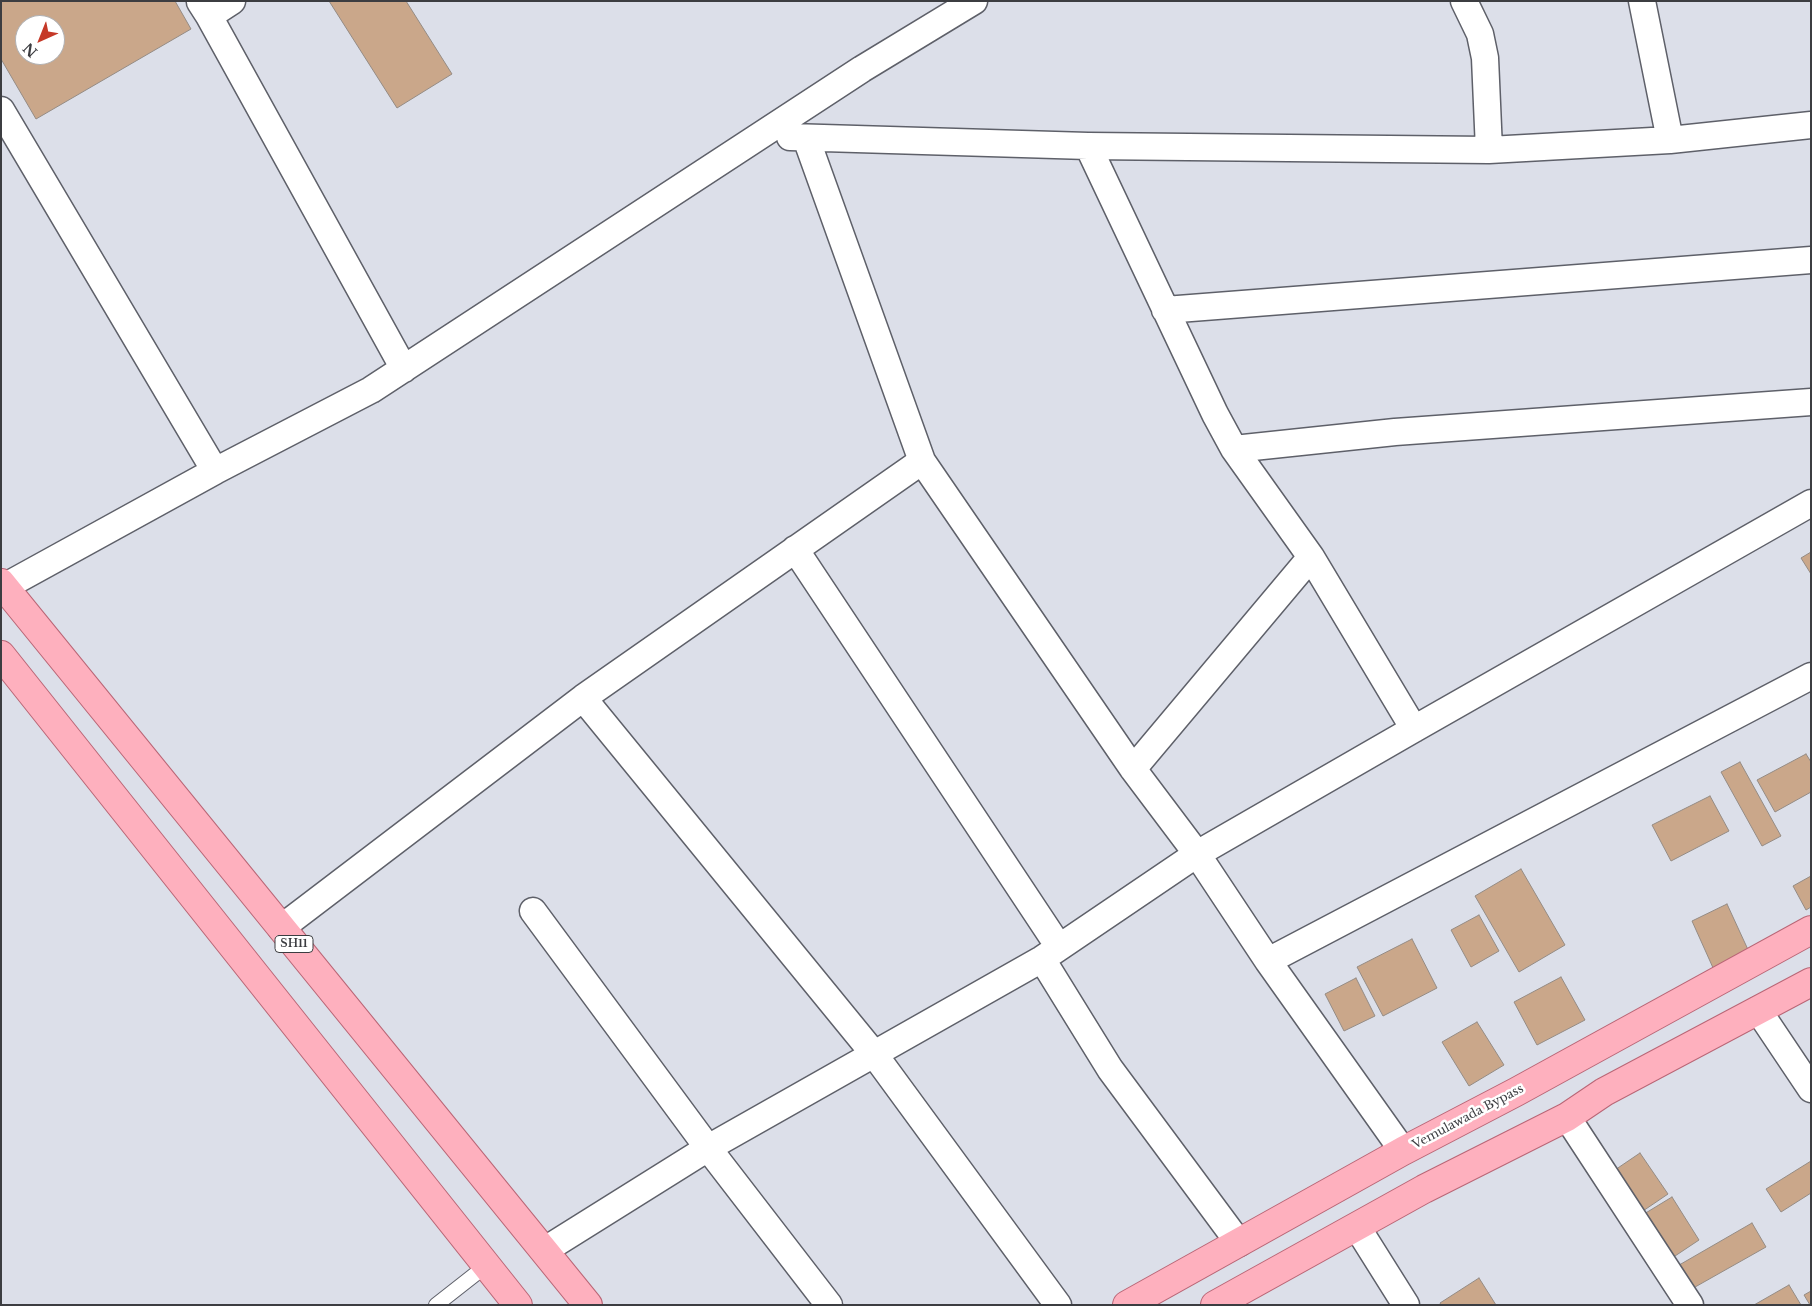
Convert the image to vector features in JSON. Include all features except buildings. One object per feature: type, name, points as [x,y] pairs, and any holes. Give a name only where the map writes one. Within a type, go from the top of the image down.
[{"type":"main road","name":"SH11","points":[[3,585],[588,1305]]},
{"type":"main road","points":[[1,654],[518,1305]]},
{"type":"main road","name":"Vemulawada Bypass","points":[[1127,1305],[1403,1151],[1516,1092],[1811,930]]},
{"type":"main road","points":[[1215,1305],[1424,1189],[1567,1117],[1604,1092],[1811,982]]},
{"type":"street","points":[[232,1],[204,9],[404,369]]},
{"type":"street","points":[[3,585],[371,390],[862,69],[974,1]]},
{"type":"street","points":[[1464,1],[1480,34],[1485,58],[1489,150]]},
{"type":"street","points":[[1642,1],[1670,140]]},
{"type":"street","points":[[1,110],[215,471]]},
{"type":"street","points":[[762,135],[806,138],[1088,146],[1489,150],[1670,140],[1811,125]]},
{"type":"street","points":[[806,138],[922,460],[1132,769],[1198,854],[1268,961],[1403,1151]]},
{"type":"street","points":[[1088,146],[1215,414],[1234,448],[1311,557],[1414,729]]},
{"type":"street","points":[[1165,310],[1811,260]]},
{"type":"street","points":[[1234,448],[1395,432],[1811,402]]},
{"type":"street","points":[[281,928],[583,698],[922,460]]},
{"type":"street","points":[[545,1250],[708,1148],[1050,953],[1198,854],[1811,503]]},
{"type":"street","points":[[795,549],[1050,953],[1110,1069],[1239,1243]]},
{"type":"street","points":[[1132,769],[1311,557]]},
{"type":"street","points":[[1268,961],[1811,676]]},
{"type":"street","points":[[583,698],[874,1054],[1058,1305]]},
{"type":"street","points":[[533,911],[708,1148],[830,1305]]},
{"type":"street","points":[[1758,1010],[1811,1088]]},
{"type":"street","points":[[1567,1117],[1690,1305]]},
{"type":"street","points":[[1357,1227],[1406,1305]]},
{"type":"lane","points":[[436,1305],[487,1265]]}]
